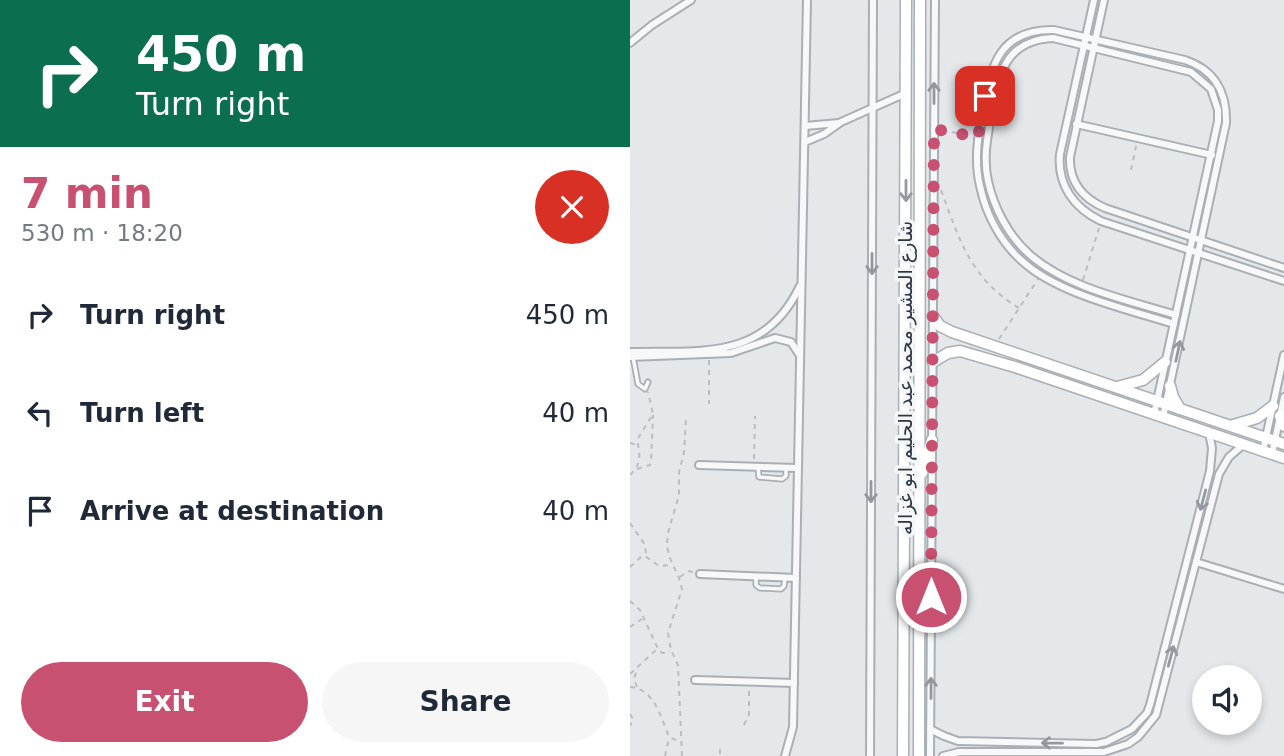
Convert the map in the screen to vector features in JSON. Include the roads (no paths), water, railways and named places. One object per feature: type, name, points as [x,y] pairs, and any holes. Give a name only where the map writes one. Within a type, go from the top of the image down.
[{"type":"street","points":[[630,43],[691,0]]},
{"type":"street","points":[[785,756],[793,727],[807,0]]},
{"type":"street","points":[[870,756],[873,0]]},
{"type":"street","name":"شارع المشير محمد عبد الحليم ابو غزاله","points":[[904,756],[906,0]]},
{"type":"street","name":"شارع المشير محمد عبد الحليم ابو غزاله","points":[[919,756],[920,0]]},
{"type":"street","points":[[930,756],[935,0]]},
{"type":"street","points":[[1094,0],[1059,165],[1063,184],[1080,208],[1101,220],[1284,281]]},
{"type":"street","points":[[1104,0],[1070,157],[1069,169],[1073,179],[1086,197],[1115,212],[1284,268]]},
{"type":"street","points":[[1162,403],[1170,386],[1219,157],[1226,110],[1224,97],[1212,76],[1195,63],[1185,60],[1096,39],[1042,30],[1020,36],[1002,50],[992,67],[978,137],[977,174],[991,219],[1010,248],[1041,275],[1071,290],[1174,324]]},
{"type":"street","points":[[1159,416],[1166,362],[1193,238],[1210,155],[1218,110],[1216,99],[1206,82],[1183,68],[1053,38],[1024,45],[1009,58],[998,79],[985,161],[993,199],[1008,229],[1029,254],[1051,270],[1082,284],[1176,315]]},
{"type":"street","points":[[804,142],[906,93]]},
{"type":"street","points":[[805,126],[841,122]]},
{"type":"street","points":[[1067,122],[1219,157]]},
{"type":"street","points":[[631,355],[709,350],[740,345],[762,332],[782,314],[802,281]]},
{"type":"street","points":[[933,316],[948,331],[1275,441]]},
{"type":"street","points":[[631,355],[709,355],[740,351],[775,338],[791,342],[800,356]]},
{"type":"street","points":[[933,362],[948,353],[960,351],[1284,458]]},
{"type":"street","points":[[1015,368],[1019,355]]},
{"type":"street","points":[[1275,441],[1273,406],[1283,361]]},
{"type":"street","points":[[1115,387],[1143,380],[1166,362]]},
{"type":"street","points":[[1170,386],[1180,409]]},
{"type":"street","points":[[1267,452],[1275,441],[1282,421],[1284,397]]},
{"type":"street","points":[[1229,425],[1248,422],[1273,406]]},
{"type":"street","points":[[930,729],[958,741],[1096,744],[1115,739],[1132,729],[1147,713],[1150,705],[1210,471],[1212,448],[1209,433]]},
{"type":"street","points":[[919,483],[932,440]]},
{"type":"street","points":[[943,756],[959,752],[1104,752],[1138,737],[1156,715],[1219,474],[1229,457],[1244,444]]},
{"type":"street","points":[[699,465],[798,468]]},
{"type":"street","points":[[904,537],[918,537]]},
{"type":"street","points":[[1196,562],[1284,589]]},
{"type":"street","points":[[700,574],[796,578]]},
{"type":"street","points":[[1177,601],[1185,603]]},
{"type":"street","points":[[695,680],[794,683]]},
{"type":"street","points":[[1132,729],[1138,737]]},
{"type":"lane","points":[[631,355],[632,371],[638,384],[647,388],[648,382]]},
{"type":"lane","points":[[756,467],[759,477],[782,479],[786,476],[786,468]]},
{"type":"lane","points":[[756,577],[758,587],[780,589],[784,586],[785,578]]}]
